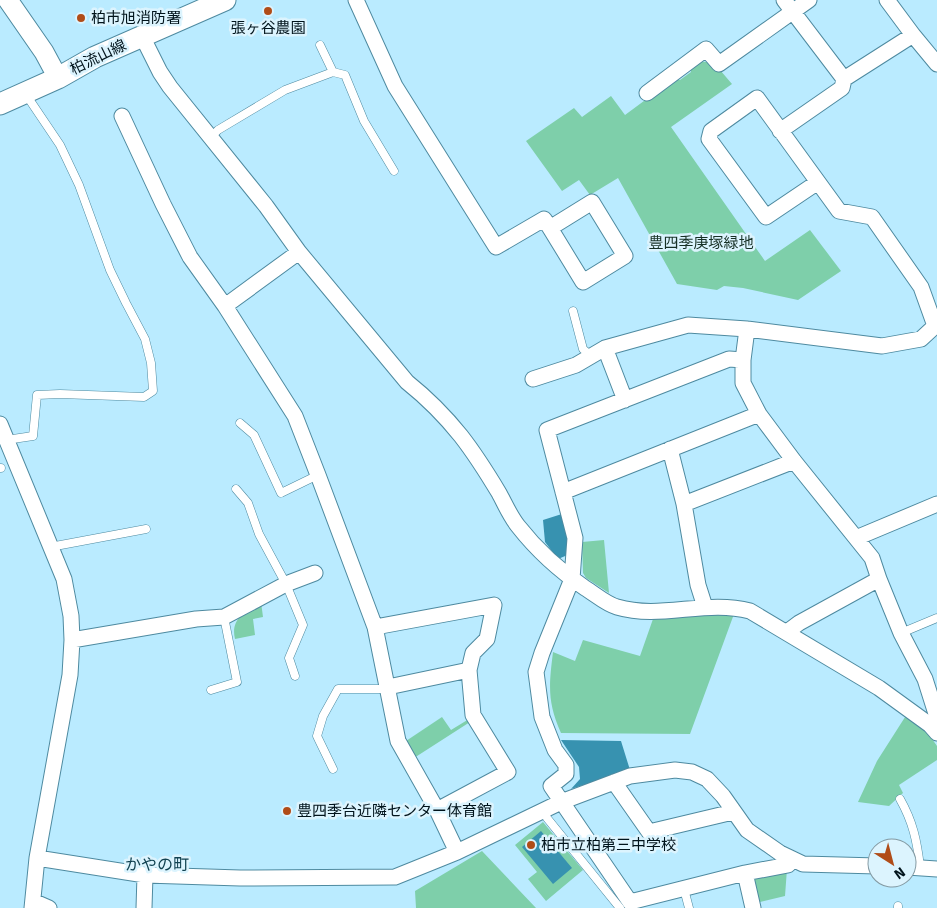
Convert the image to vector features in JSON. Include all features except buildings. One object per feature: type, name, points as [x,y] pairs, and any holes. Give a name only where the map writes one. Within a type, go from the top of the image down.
[{"type":"main road","name":"柏流山線","points":[[0,104],[58,78],[95,57],[225,0]]},
{"type":"street","points":[[8,0],[44,52],[58,78]]},
{"type":"street","points":[[356,0],[395,86],[496,248],[544,218],[550,228],[583,282],[625,256],[592,202],[550,228]]},
{"type":"street","points":[[647,93],[706,49],[719,64],[788,6],[808,0]]},
{"type":"street","points":[[887,0],[937,64]]},
{"type":"street","points":[[788,6],[844,79]]},
{"type":"street","points":[[780,131],[842,88],[844,79],[913,35]]},
{"type":"street","points":[[142,36],[160,72],[170,87],[211,137],[299,252],[407,382],[423,395],[460,435],[486,470],[517,525],[541,551],[572,579],[617,607],[651,612],[671,612],[705,607],[740,608],[750,611],[878,688],[937,732]]},
{"type":"street","points":[[532,379],[576,365],[605,348],[688,325],[747,329],[882,346],[920,339],[935,326],[921,286],[872,217],[839,211],[818,182],[780,131],[757,98],[711,131],[709,139],[766,217],[818,182]]},
{"type":"street","points":[[122,116],[190,257],[225,306],[295,416],[374,627],[398,741],[437,810],[457,852]]},
{"type":"street","points":[[225,306],[299,252]]},
{"type":"street","points":[[747,329],[743,360],[743,383],[759,414],[872,558],[878,579],[901,633],[925,679],[937,717]]},
{"type":"street","points":[[605,348],[625,400]]},
{"type":"street","points":[[743,360],[728,359],[546,430],[575,538],[572,579],[536,672],[542,717],[555,750],[566,765],[566,774],[551,786],[630,902],[745,873],[788,865],[792,860]]},
{"type":"street","points":[[563,492],[759,414]]},
{"type":"street","points":[[0,424],[64,579],[71,616],[70,675],[37,858],[32,904],[49,908]]},
{"type":"street","points":[[670,449],[684,504],[698,585],[705,607]]},
{"type":"street","points":[[684,504],[794,461]]},
{"type":"street","points":[[856,538],[937,504]]},
{"type":"street","points":[[72,640],[196,619],[224,617],[286,584],[315,573]]},
{"type":"street","points":[[787,632],[799,623],[878,579]]},
{"type":"street","points":[[374,627],[494,605],[487,639],[472,653],[469,670],[473,715],[508,772],[437,810]]},
{"type":"street","points":[[388,687],[469,670]]},
{"type":"street","points":[[37,858],[145,875],[240,878],[395,877],[457,852],[561,802],[630,776],[675,770],[692,772],[714,785],[747,830],[792,860],[803,864],[867,866]]},
{"type":"street","points":[[614,782],[649,832],[733,812]]},
{"type":"street","points":[[917,867],[937,869]]},
{"type":"street","points":[[745,873],[754,908]]},
{"type":"street","points":[[144,908],[145,875]]},
{"type":"lane","points":[[320,45],[333,72]]},
{"type":"lane","points":[[211,137],[218,130],[285,90],[333,72],[345,75],[364,121],[394,171]]},
{"type":"lane","points":[[6,440],[33,436],[37,396],[60,394],[144,396],[152,391],[151,363],[145,339],[110,270],[79,185],[60,145],[29,98]]},
{"type":"lane","points":[[573,311],[583,348],[591,356]]},
{"type":"lane","points":[[240,423],[254,435],[281,493],[318,475]]},
{"type":"lane","points":[[236,489],[248,503],[259,534],[286,584],[303,625],[289,658],[295,676]]},
{"type":"lane","points":[[50,548],[146,529]]},
{"type":"lane","points":[[212,690],[237,682],[224,617]]},
{"type":"lane","points":[[901,633],[937,618]]},
{"type":"lane","points":[[333,769],[316,736],[322,716],[338,689],[380,689],[388,687]]},
{"type":"lane","points":[[900,799],[917,838]]},
{"type":"lane","points":[[544,810],[547,818],[620,908]]},
{"type":"lane","points":[[684,889],[689,908]]},
{"type":"green space","name":"豊四季庚塚緑地","points":[[698,61],[714,63],[732,84],[671,127],[765,261],[810,230],[841,271],[798,300],[743,288],[724,286],[717,290],[677,284],[618,178],[590,195],[579,180],[562,191],[526,141],[574,108],[582,117],[611,96],[625,115],[675,78],[680,80],[691,72],[691,67]]},
{"type":"green space","points":[[604,540],[609,593],[586,578],[583,573],[582,542]]},
{"type":"green space","points":[[261,602],[263,617],[253,619],[255,635],[235,639],[235,626],[240,616]]},
{"type":"green space","points":[[710,613],[734,614],[690,734],[561,733],[553,712],[550,693],[553,652],[575,661],[583,640],[640,656],[653,619]]},
{"type":"green space","points":[[907,714],[930,736],[937,746],[937,760],[899,785],[903,793],[889,806],[858,802],[877,761]]},
{"type":"green space","points":[[442,717],[451,730],[469,719],[470,722],[414,758],[406,741]]},
{"type":"green space","points":[[543,822],[583,870],[546,901],[528,879],[537,872],[515,845]]},
{"type":"green space","points":[[482,851],[536,908],[416,908],[415,891]]},
{"type":"green space","points":[[787,869],[785,896],[756,903],[751,882],[757,874]]},
{"type":"water","points":[[565,513],[570,554],[558,559],[545,542],[543,520]]},
{"type":"water","points":[[561,740],[621,741],[630,770],[571,789],[580,779],[579,767]]},
{"type":"water","points":[[541,831],[572,868],[553,884],[522,847]]},
{"type":"place","name":"張ヶ谷農園","points":[[268,11]]},
{"type":"place","name":"柏市旭消防署","points":[[81,18]]},
{"type":"place","name":"豊四季台近隣センター体育館","points":[[287,811]]},
{"type":"place","name":"柏市立柏第三中学校","points":[[531,845]]},
{"type":"district","name":"かやの町","points":[[157,865]]}]
